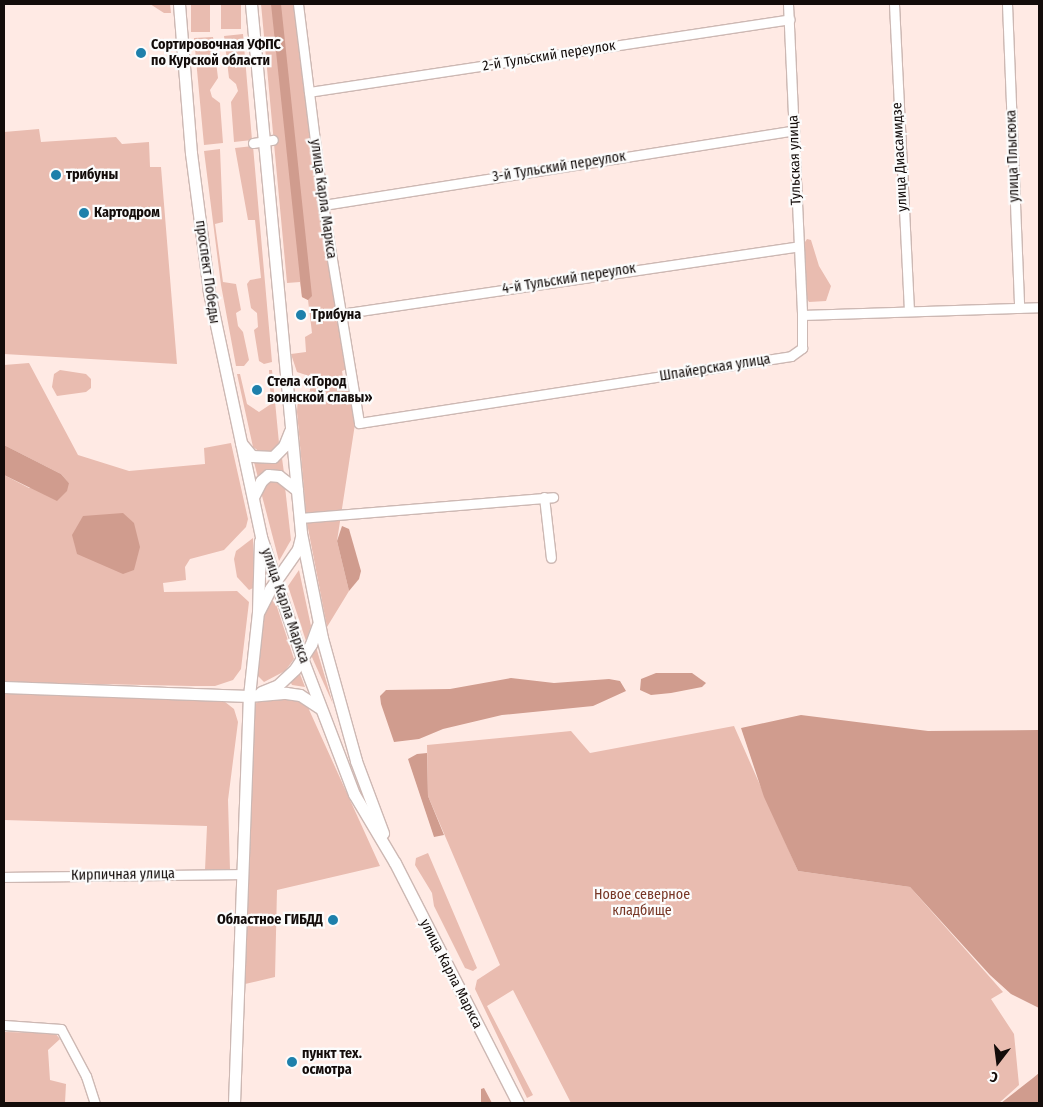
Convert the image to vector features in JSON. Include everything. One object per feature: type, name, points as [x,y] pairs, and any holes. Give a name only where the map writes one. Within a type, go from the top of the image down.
[{"type":"main road","name":"проспект Победы","points":[[179,4],[191,153],[209,292],[238,437],[261,537]]},
{"type":"main road","points":[[251,4],[302,534],[318,623],[356,761],[395,863]]},
{"type":"main road","points":[[238,437],[252,456],[266,459],[280,453],[291,428]]},
{"type":"main road","points":[[253,497],[260,481],[268,475],[279,476],[297,490]]},
{"type":"main road","points":[[258,612],[298,549],[302,534]]},
{"type":"main road","name":"улица Карла Маркса","points":[[261,537],[302,658],[354,794],[395,863],[518,1103]]},
{"type":"main road","name":"улица Карла Маркса","points":[[234,1103],[249,696],[258,612],[261,537]]},
{"type":"main road","points":[[249,696],[278,684],[302,658],[318,623]]},
{"type":"main road","points":[[4,687],[249,696],[300,695],[321,709]]},
{"type":"street","name":"улица Карла Маркса","points":[[298,4],[323,205],[359,422]]},
{"type":"street","name":"Тульская улица","points":[[788,4],[802,315]]},
{"type":"street","name":"улица Диасамидзе","points":[[894,4],[909,310]]},
{"type":"street","name":"улица Плысюка","points":[[1007,4],[1019,308]]},
{"type":"street","name":"2-й Тульский переулок","points":[[309,92],[788,19]]},
{"type":"street","name":"3-й Тульский переулок","points":[[323,205],[794,130]]},
{"type":"street","name":"4-й Тульский переулок","points":[[340,314],[798,246]]},
{"type":"street","points":[[802,315],[1039,307]]},
{"type":"street","name":"Шпайерская улица","points":[[359,422],[792,356],[802,348],[802,315]]},
{"type":"street","points":[[300,518],[548,497],[551,558]]},
{"type":"street","name":"Кирпичная улица","points":[[4,877],[243,874]]},
{"type":"street","points":[[4,1026],[61,1030],[86,1076],[95,1103]]},
{"type":"green space","points":[[150,4],[170,4],[171,13],[164,13]]},
{"type":"green space","points":[[191,4],[210,4],[210,32],[191,32]]},
{"type":"green space","points":[[221,4],[241,4],[241,29],[221,29]]},
{"type":"green space","points":[[261,4],[295,4],[347,369],[342,371],[345,391],[350,391],[355,424],[337,541],[349,591],[327,627],[307,523],[297,412],[298,395],[310,391],[309,376],[297,372],[291,354],[306,352],[305,337],[312,333],[308,300],[302,297],[300,282],[287,283]]},
{"type":"green space","points":[[243,34],[252,140],[234,142],[231,102],[238,91],[236,84],[229,78],[224,36]]},
{"type":"green space","points":[[213,37],[218,78],[210,90],[212,97],[220,103],[223,143],[204,145],[194,38]]},
{"type":"green space","name":"Картодром","points":[[39,129],[41,142],[116,137],[122,144],[149,142],[150,167],[161,167],[177,364],[4,354],[4,132]]},
{"type":"green space","points":[[253,146],[272,362],[264,364],[259,361],[254,330],[258,327],[257,313],[251,308],[247,284],[250,280],[261,278],[255,220],[248,220],[235,148]]},
{"type":"green space","points":[[220,149],[223,222],[215,224],[223,282],[236,284],[241,310],[236,313],[238,326],[243,332],[249,360],[244,366],[236,366],[221,285],[204,151]]},
{"type":"green space","points":[[807,239],[811,240],[819,266],[831,286],[826,301],[809,302],[806,297],[801,248]]},
{"type":"green space","points":[[29,363],[78,455],[129,471],[205,464],[204,448],[231,443],[248,519],[246,527],[224,550],[190,559],[185,567],[186,580],[163,583],[164,592],[237,591],[249,602],[241,669],[233,680],[215,686],[4,682],[4,475],[29,488],[69,483],[61,474],[4,445],[4,365]]},
{"type":"green space","points":[[60,370],[86,374],[91,379],[91,388],[86,392],[57,396],[52,387],[54,374]]},
{"type":"green space","points":[[269,370],[272,370],[279,443],[270,452],[260,452],[253,447],[237,374],[240,374],[247,404],[259,412],[271,404]]},
{"type":"green space","points":[[282,458],[284,473],[268,470],[258,478],[254,462],[270,464]]},
{"type":"green space","points":[[274,480],[285,487],[291,540],[279,561],[261,492],[265,483]]},
{"type":"green space","points":[[253,538],[253,588],[249,590],[237,577],[234,559],[236,551]]},
{"type":"green space","points":[[299,570],[311,626],[306,641],[288,586]]},
{"type":"green space","points":[[270,598],[276,604],[294,659],[285,671],[264,682],[257,675],[257,659],[267,601]]},
{"type":"green space","points":[[316,647],[333,704],[311,655]]},
{"type":"green space","points":[[300,674],[305,687],[292,685],[290,681]]},
{"type":"green space","points":[[4,691],[220,698],[234,709],[238,722],[228,800],[230,870],[205,870],[207,826],[4,820]]},
{"type":"green space","points":[[263,699],[294,699],[306,703],[380,866],[277,890],[275,977],[245,984],[245,803],[252,712],[255,704]]},
{"type":"green space","name":"Новое северное кладбище","points":[[734,726],[798,871],[910,887],[1003,992],[991,999],[1014,1034],[1019,1085],[999,1103],[571,1103],[513,990],[487,1006],[533,1095],[527,1098],[475,989],[477,980],[500,965],[428,796],[427,745],[571,731],[590,753]]},
{"type":"green space","points":[[428,853],[477,968],[473,971],[465,968],[434,906],[432,893],[415,865],[416,858]]},
{"type":"green space","points":[[4,1032],[55,1033],[60,1039],[48,1050],[50,1080],[66,1084],[65,1103],[4,1103]]},
{"type":"shaded area","points":[[271,4],[281,4],[312,296],[308,300],[302,297]]},
{"type":"shaded area","points":[[4,445],[61,474],[69,483],[67,491],[57,501],[4,475]]},
{"type":"shaded area","points":[[123,513],[134,523],[140,547],[134,570],[123,574],[77,554],[72,535],[83,516]]},
{"type":"shaded area","points":[[342,526],[349,529],[361,571],[359,579],[349,591],[337,541]]},
{"type":"shaded area","points":[[656,673],[692,673],[706,683],[702,687],[671,693],[651,695],[640,690],[641,679]]},
{"type":"shaded area","points":[[511,678],[554,683],[609,679],[620,681],[626,691],[593,706],[502,715],[443,729],[419,739],[394,742],[381,704],[380,696],[386,690],[450,689]]},
{"type":"shaded area","points":[[801,715],[928,731],[1039,730],[1039,1008],[1011,994],[990,975],[910,887],[798,871],[764,797],[741,728]]},
{"type":"shaded area","points":[[427,753],[428,796],[444,835],[434,837],[408,759],[417,754]]},
{"type":"shaded area","points":[[1039,1073],[1039,1103],[1001,1103],[1033,1078]]},
{"type":"shaded area","points":[[484,1088],[492,1103],[481,1103],[481,1089]]},
{"type":"place","name":"Сортировочная УФПС по Курской области","points":[[141,53]]},
{"type":"place","name":"трибуны","points":[[56,175]]},
{"type":"place","name":"Картодром","points":[[84,213]]},
{"type":"place","name":"Трибуна","points":[[301,315]]},
{"type":"place","name":"Стела «Город воинской славы»","points":[[257,390]]},
{"type":"place","name":"Областное ГИБДД","points":[[333,920]]},
{"type":"place","name":"пункт тех. осмотра","points":[[292,1062]]}]
